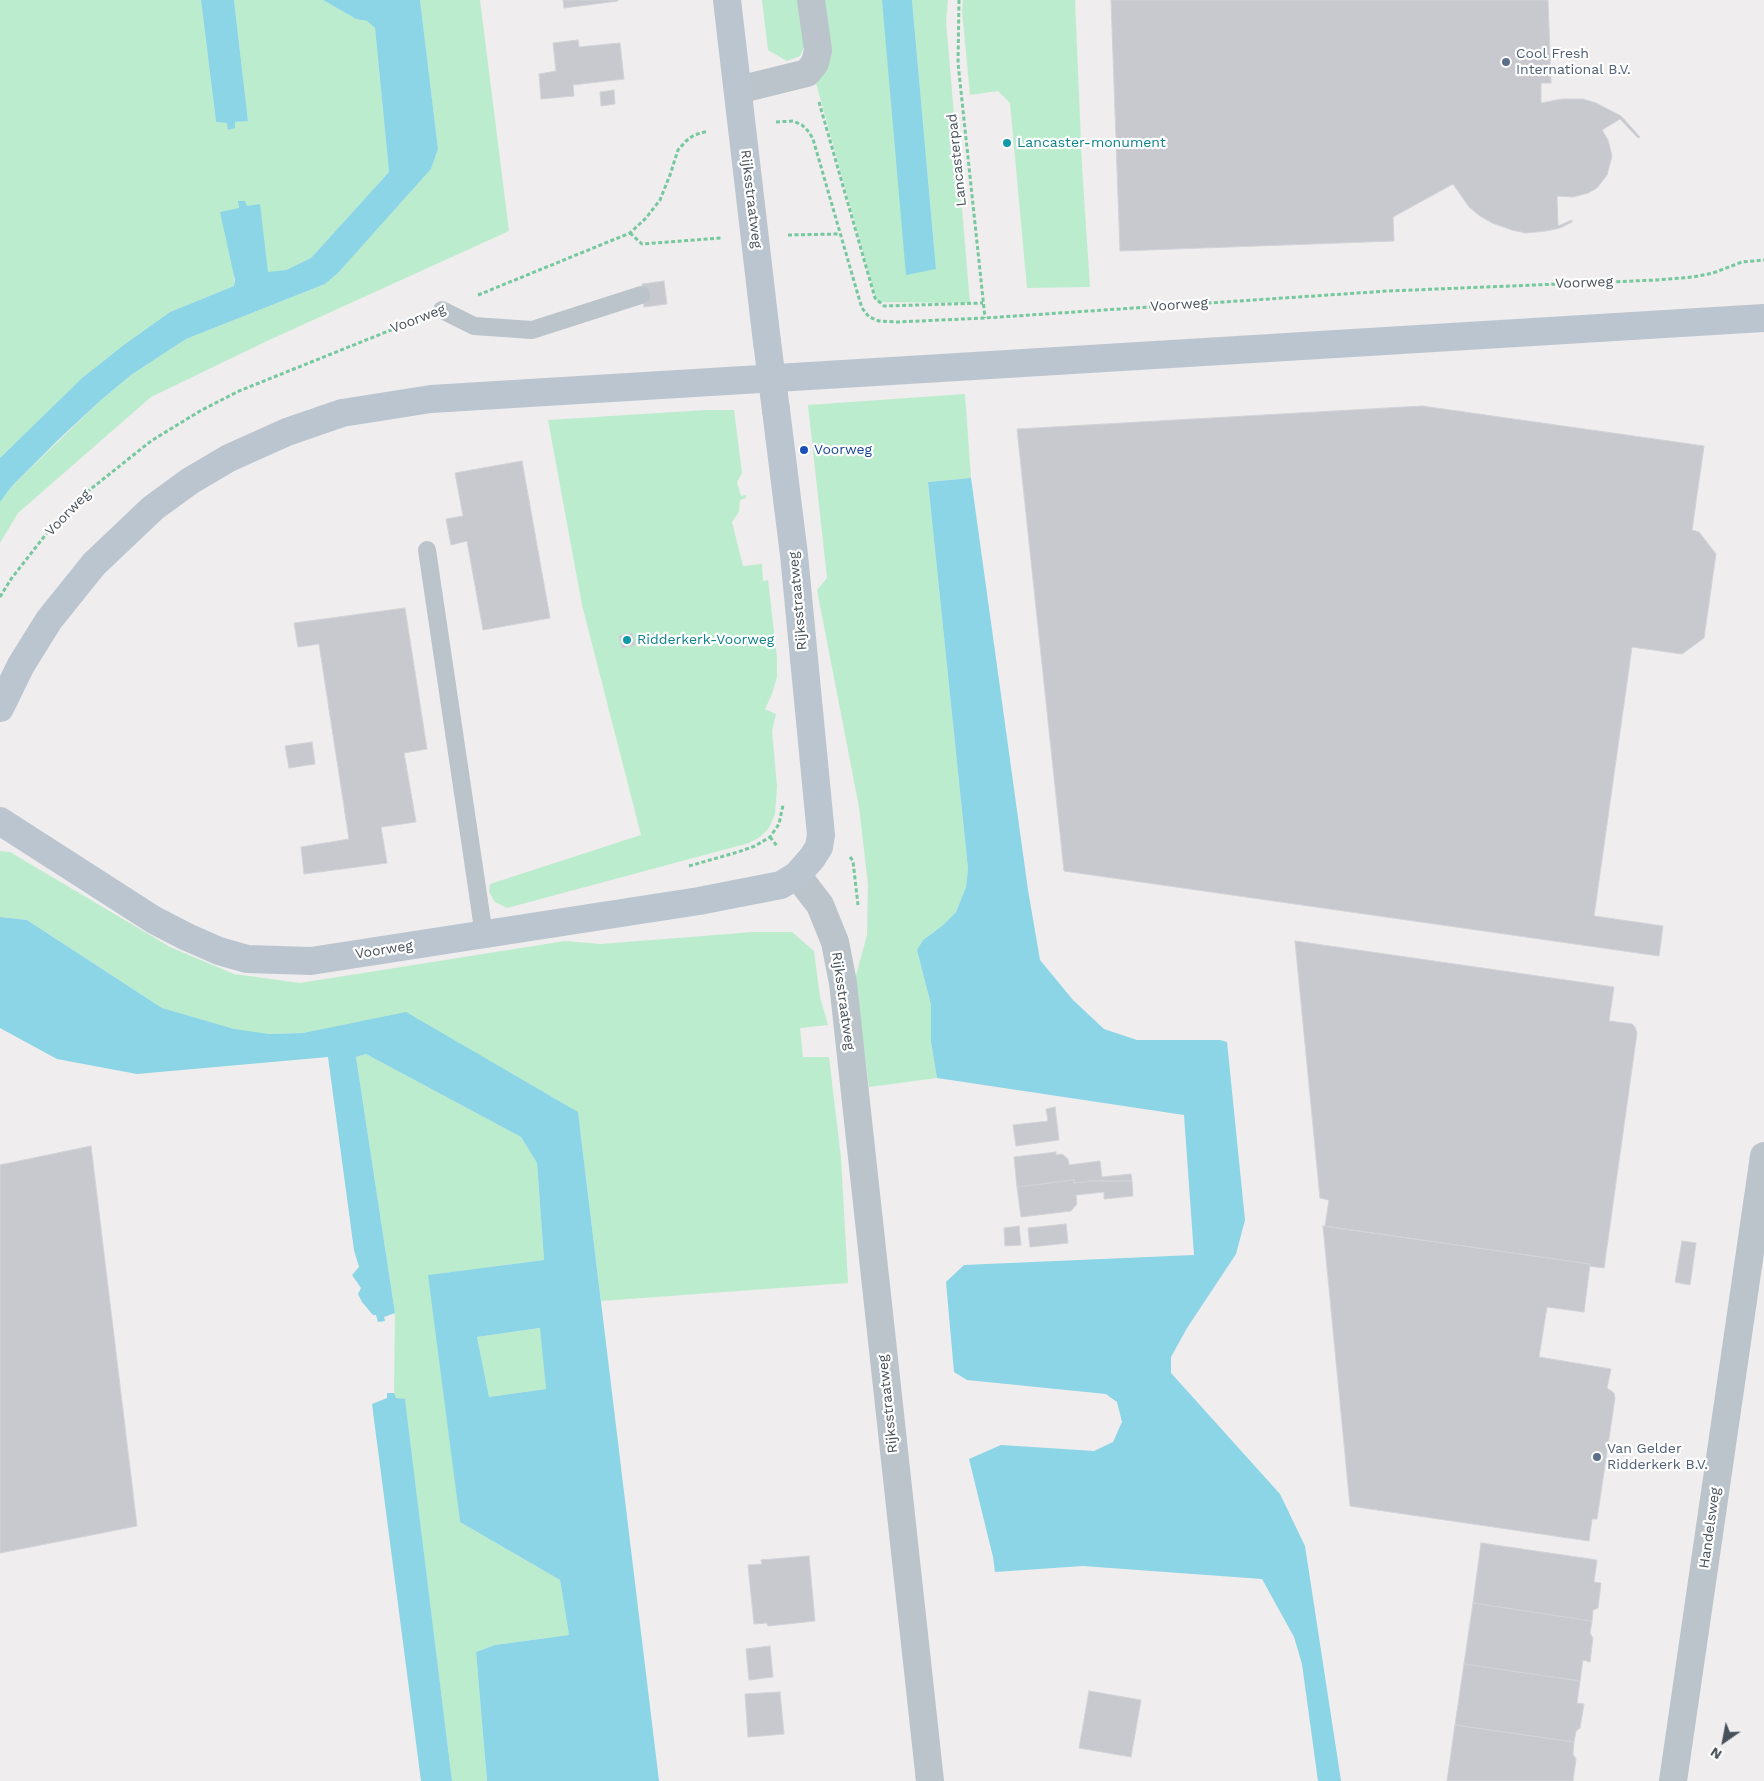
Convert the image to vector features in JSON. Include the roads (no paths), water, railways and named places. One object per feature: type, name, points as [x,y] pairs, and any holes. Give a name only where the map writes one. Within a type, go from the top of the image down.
[{"type":"street","name":"Rijksstraatweg","points":[[727,0],[794,555],[821,836],[812,858],[797,875],[820,905],[835,942],[843,983],[930,1781]]},
{"type":"street","points":[[738,90],[798,76],[810,70],[815,63],[818,50],[811,0]]},
{"type":"street","points":[[0,708],[21,665],[49,620],[94,564],[153,508],[190,481],[229,458],[287,432],[342,414],[431,399],[1764,318]]},
{"type":"street","name":"Voorweg","points":[[0,821],[154,920],[186,937],[219,951],[247,959],[311,961],[484,935],[759,890],[781,885],[797,875]]},
{"type":"street","name":"Handelsweg","points":[[1673,1781],[1764,1156]]},
{"type":"lane","points":[[442,310],[474,326],[532,330],[640,295]]},
{"type":"lane","points":[[426,550],[484,935]]},
{"type":"water","points":[[201,0],[234,0],[248,121],[235,122],[235,128],[228,130],[227,123],[216,122]]},
{"type":"water","points":[[323,0],[420,0],[438,149],[431,169],[338,273],[325,284],[186,339],[131,375],[58,440],[12,486],[0,502],[0,458],[82,378],[170,312],[234,286],[235,280],[220,212],[239,208],[238,201],[245,201],[247,206],[260,204],[268,272],[286,270],[311,258],[389,172],[375,28],[367,21],[356,19]]},
{"type":"water","points":[[882,0],[912,0],[936,269],[906,275]]},
{"type":"water","points":[[971,478],[1028,890],[1040,960],[1073,1000],[1104,1029],[1137,1040],[1220,1040],[1227,1042],[1245,1220],[1236,1254],[1187,1328],[1171,1357],[1171,1373],[1280,1494],[1305,1546],[1341,1781],[1318,1781],[1302,1664],[1294,1637],[1262,1579],[1083,1566],[995,1572],[969,1459],[1001,1445],[1094,1451],[1113,1442],[1122,1422],[1117,1402],[1106,1394],[967,1380],[954,1372],[946,1282],[964,1265],[1194,1255],[1184,1115],[937,1078],[931,1042],[931,1005],[917,950],[923,940],[942,926],[956,912],[966,887],[968,869],[928,482]]},
{"type":"water","points":[[0,917],[27,920],[162,1008],[234,1029],[269,1034],[303,1033],[406,1012],[578,1112],[659,1781],[487,1781],[476,1652],[495,1645],[569,1635],[560,1580],[460,1522],[428,1275],[544,1260],[537,1163],[521,1137],[366,1054],[356,1057],[395,1313],[384,1317],[385,1321],[378,1322],[376,1315],[373,1315],[362,1302],[358,1294],[361,1288],[352,1275],[359,1267],[354,1250],[328,1057],[137,1074],[57,1059],[0,1028]],"holes":[[[540,1328],[546,1389],[489,1397],[477,1337]]]},
{"type":"water","points":[[387,1393],[394,1393],[396,1398],[405,1399],[452,1781],[421,1781],[372,1404],[387,1398]]},
{"type":"place","name":"Cool Fresh International B.V.","points":[[1506,62]]},
{"type":"place","name":"Lancaster-monument","points":[[1007,143]]},
{"type":"place","name":"Voorweg","points":[[804,450]]},
{"type":"place","name":"Ridderkerk-Voorweg","points":[[627,640]]},
{"type":"place","name":"Van Gelder Ridderkerk B.V.","points":[[1597,1457]]}]
